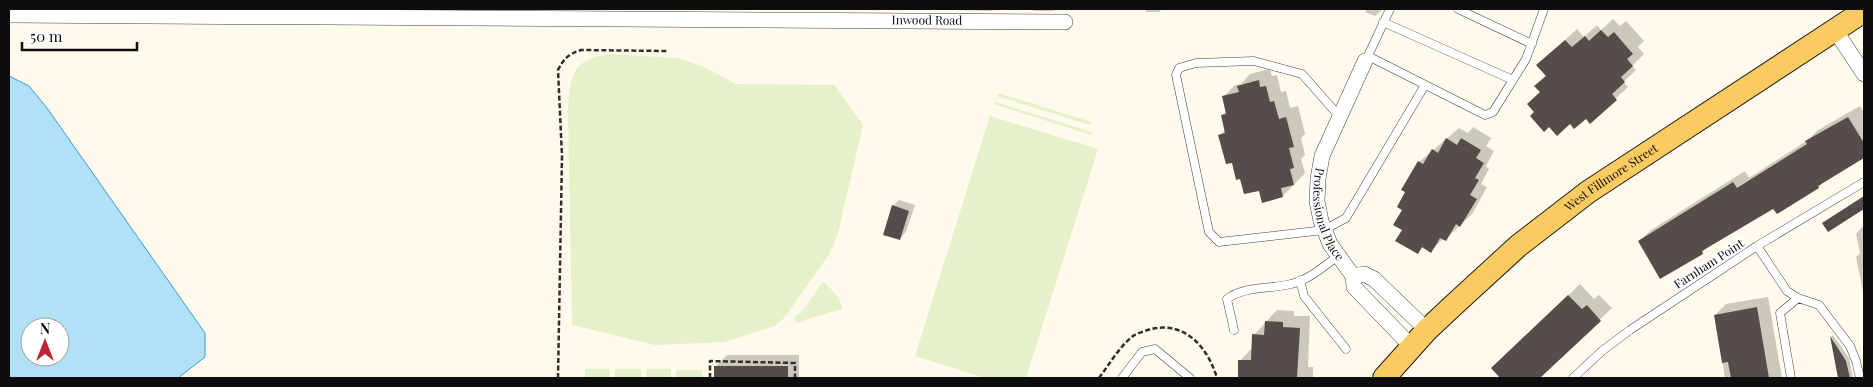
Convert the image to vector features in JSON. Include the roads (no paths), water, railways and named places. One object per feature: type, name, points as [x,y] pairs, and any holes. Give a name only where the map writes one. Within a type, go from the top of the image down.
[{"type":"main road","name":"West Fillmore Street","points":[[1384,378],[1427,330],[1518,246],[1588,192],[1864,11]]},
{"type":"street","name":"Inwood Road","points":[[9,15],[166,12],[675,13],[1065,22]]},
{"type":"street","points":[[1835,30],[1864,74]]},
{"type":"street","name":"Professional Place","points":[[1367,59],[1322,156],[1317,201],[1321,221],[1330,244],[1353,276],[1354,287],[1412,347]]},
{"type":"street","points":[[1353,276],[1364,274],[1374,280],[1427,330]]},
{"type":"lane","points":[[1390,9],[1367,59],[1486,115],[1493,112],[1526,59],[1544,9]]},
{"type":"lane","points":[[1458,9],[1532,44]]},
{"type":"lane","points":[[1383,22],[1513,80]]},
{"type":"lane","points":[[1340,117],[1302,74],[1254,61],[1196,63],[1179,68],[1176,75],[1209,232],[1219,242],[1324,230],[1346,218],[1425,85]]},
{"type":"lane","points":[[1757,246],[1864,182]]},
{"type":"lane","name":"Farnham Point","points":[[1573,378],[1602,351],[1630,330],[1757,246],[1787,291],[1798,298],[1819,305],[1860,360],[1860,378]]},
{"type":"lane","points":[[1234,330],[1227,299],[1231,296],[1241,292],[1293,284],[1313,274],[1338,256]]},
{"type":"lane","points":[[1300,280],[1304,296],[1346,349]]},
{"type":"lane","points":[[1791,378],[1780,313],[1798,298]]},
{"type":"lane","points":[[1122,378],[1142,352],[1155,349],[1190,378]]},
{"type":"water","points":[[9,76],[29,86],[47,108],[205,333],[205,357],[178,378],[9,378]]}]
